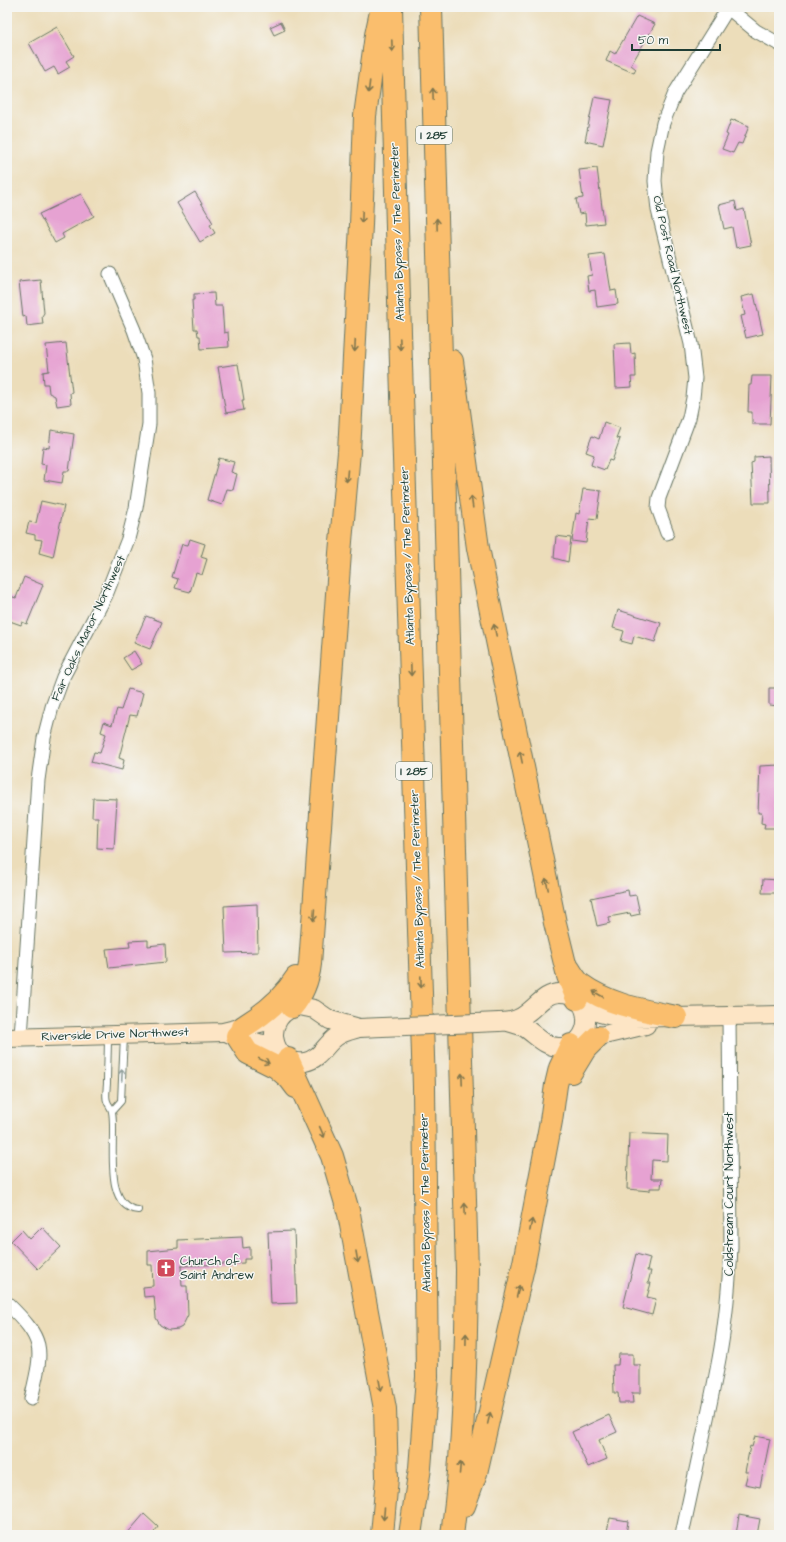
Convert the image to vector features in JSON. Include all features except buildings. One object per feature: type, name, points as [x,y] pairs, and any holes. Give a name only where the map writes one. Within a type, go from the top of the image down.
[{"type":"highway","points":[[285,1012],[304,989],[308,978],[312,940],[339,561],[349,452],[365,116],[376,34],[382,7]]},
{"type":"highway","name":"Atlanta Bypass / The Perimeter","points":[[391,7],[424,1110],[427,1377],[420,1468],[410,1535]]},
{"type":"highway","name":"I 285","points":[[431,7],[467,1270],[466,1347],[462,1438],[458,1490],[452,1535]]},
{"type":"highway","points":[[438,263],[478,548],[555,922],[568,976],[580,1003]]},
{"type":"highway","points":[[308,1102],[290,1079],[276,1067],[248,1053],[234,1032],[276,1003],[290,987],[301,968],[312,940]]},
{"type":"highway","points":[[565,964],[579,983],[612,1002],[627,1007],[676,1017]]},
{"type":"highway","points":[[551,1121],[576,1062],[584,1049],[597,1037]]},
{"type":"highway","points":[[452,1535],[476,1473],[524,1263],[560,1068],[573,1043]]},
{"type":"highway","points":[[282,1052],[308,1102],[332,1156],[349,1214],[385,1409],[387,1478],[382,1535]]},
{"type":"street","points":[[728,8],[756,31],[779,44]]},
{"type":"street","name":"Old Post Road Northwest","points":[[667,533],[658,508],[659,498],[689,418],[695,378],[691,344],[658,210],[655,180],[657,151],[663,123],[675,93],[728,8]]},
{"type":"street","name":"Fair Oaks Manor Northwest","points":[[14,1038],[38,780],[44,738],[52,707],[63,677],[106,595],[128,539],[136,508],[148,424],[149,393],[144,359],[134,330],[110,274]]},
{"type":"street","points":[[282,1052],[274,1031],[285,1012],[300,1006],[307,1006],[330,1020],[359,1028],[503,1022],[527,1014],[544,998],[552,994],[561,993],[569,995],[580,1003],[600,1013],[620,1018],[779,1015]]},
{"type":"street","points":[[573,1043],[581,1037],[585,1030],[586,1014],[580,1003]]},
{"type":"street","name":"Riverside Drive Northwest","points":[[14,1038],[116,1034],[234,1032],[268,1021],[285,1012]]},
{"type":"street","name":"Coldstream Court Northwest","points":[[682,1535],[719,1360],[729,1274],[731,1240],[729,1016]]},
{"type":"street","points":[[503,1022],[526,1029],[552,1046],[560,1047],[676,1017]]},
{"type":"street","name":"Riverside Drive Northwest","points":[[234,1032],[282,1052],[297,1062],[305,1062],[320,1055],[337,1036],[359,1028]]},
{"type":"street","points":[[7,1303],[29,1325],[38,1344],[38,1368],[31,1399]]},
{"type":"lane","points":[[116,1034],[107,1100],[112,1111],[112,1151],[115,1184],[121,1200],[126,1206],[131,1209],[138,1210]]},
{"type":"lane","points":[[112,1111],[121,1101],[116,1034]]},
{"type":"place","name":"Church of Saint Andrew","points":[[166,1268]]}]
